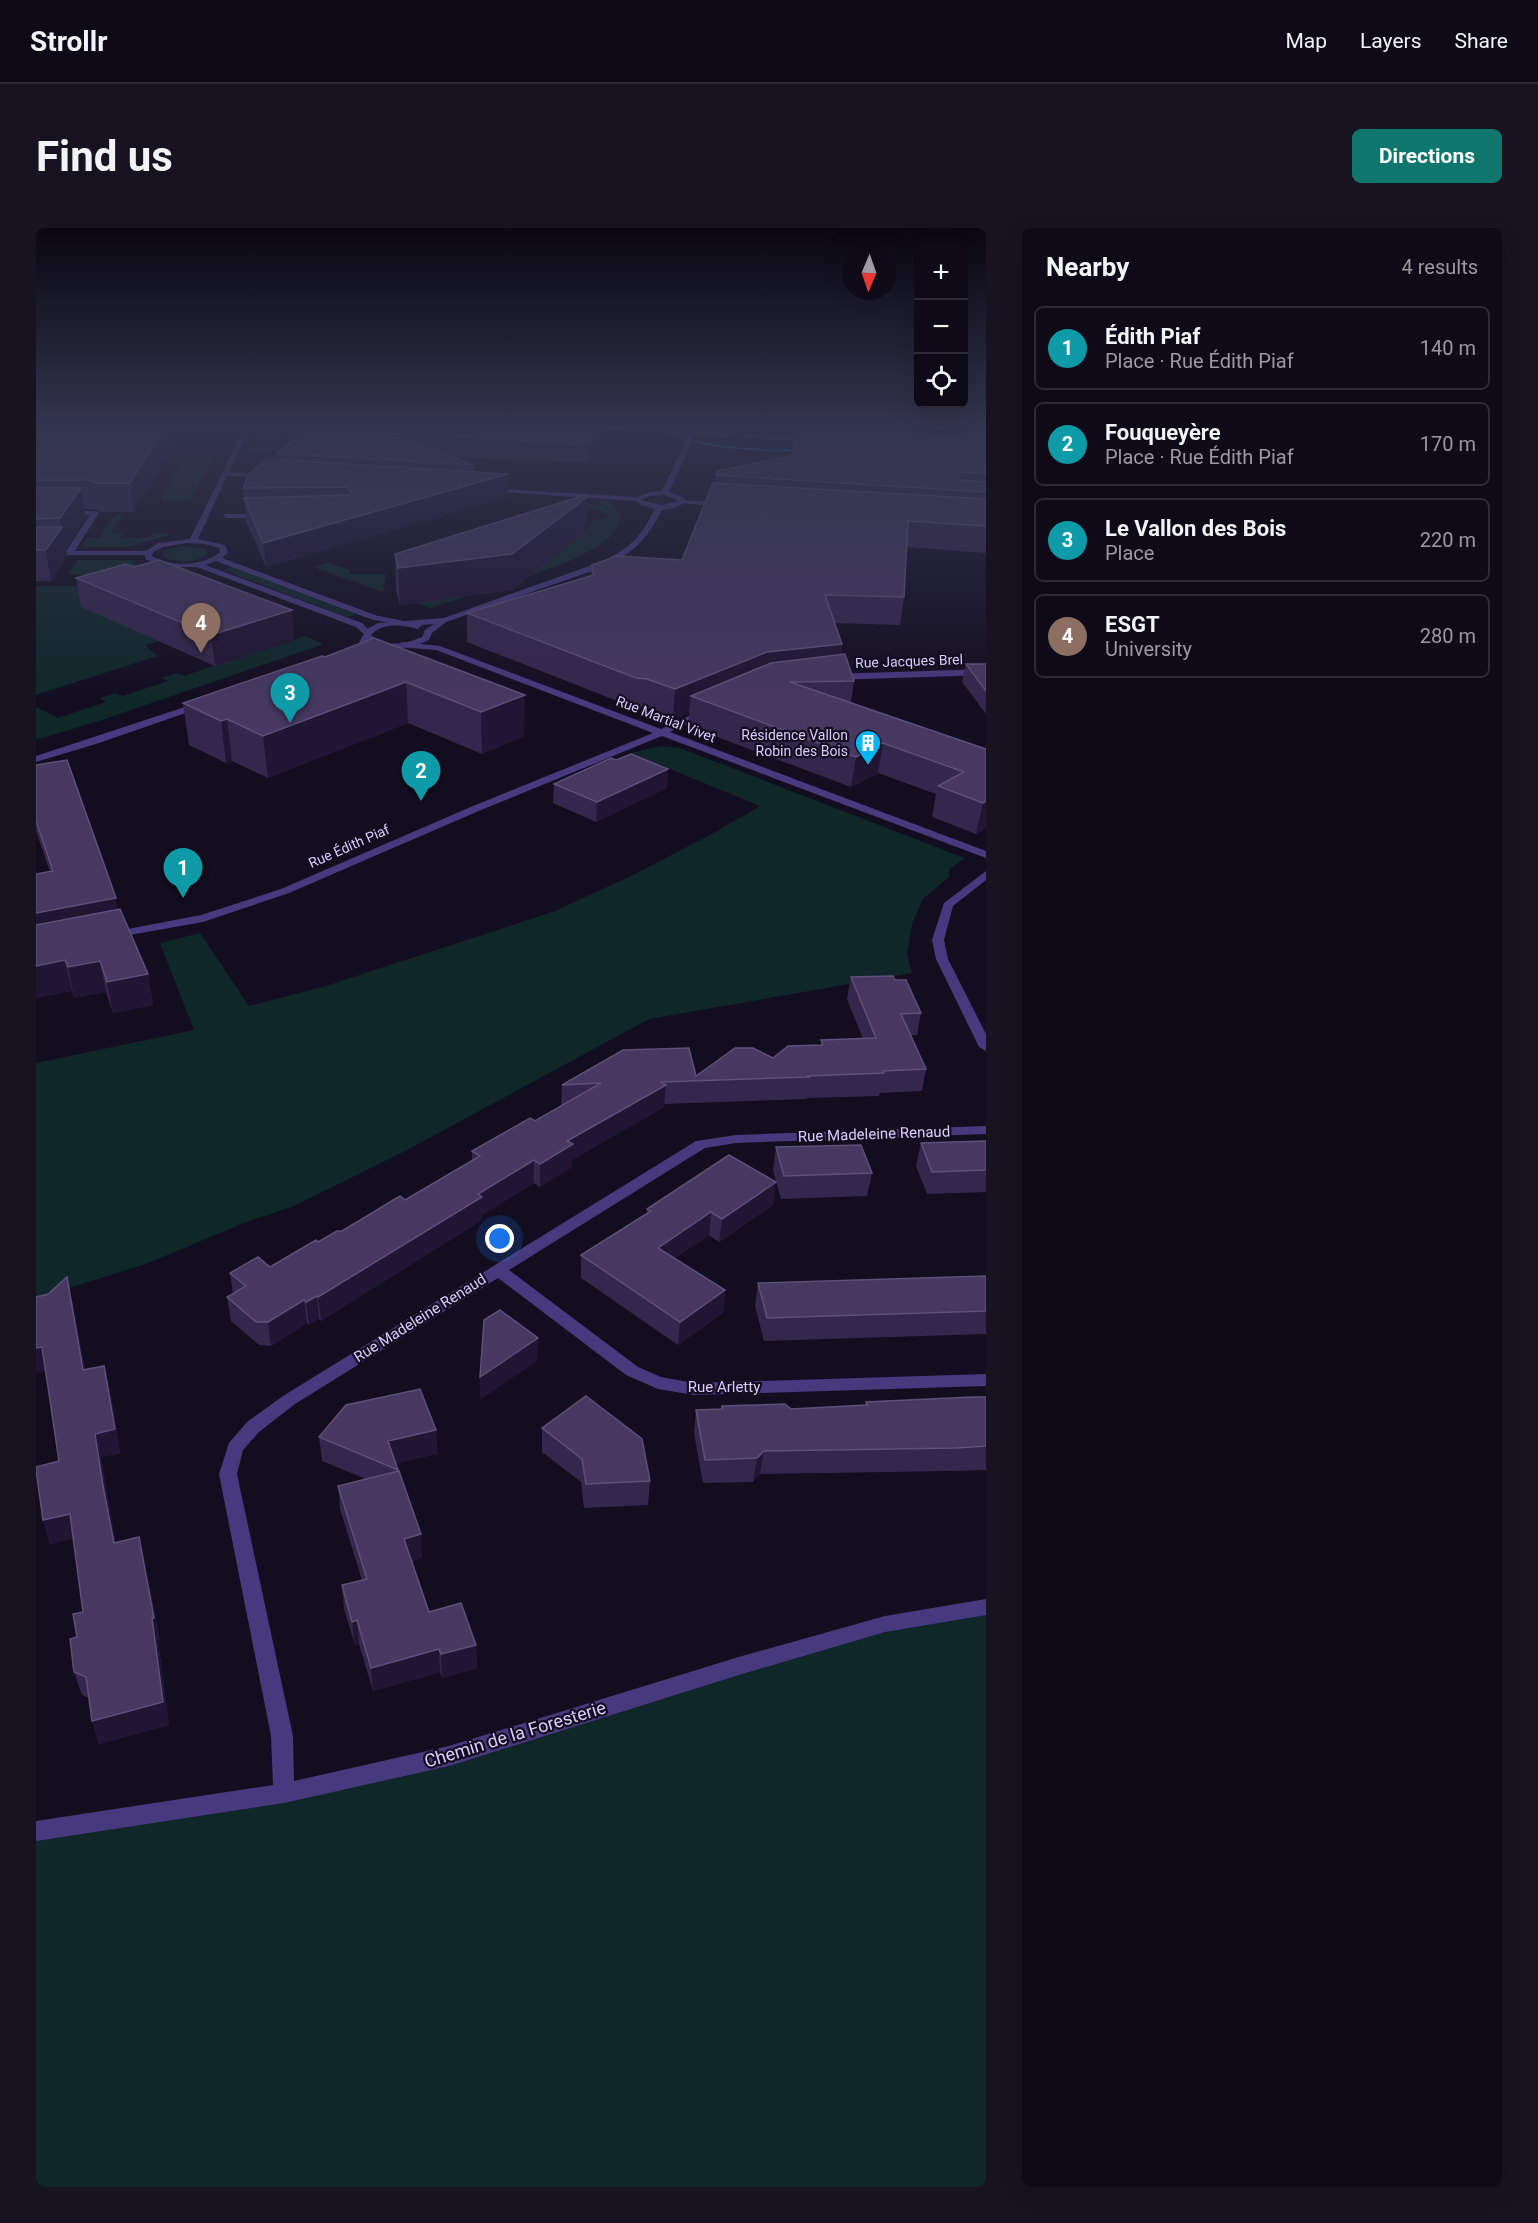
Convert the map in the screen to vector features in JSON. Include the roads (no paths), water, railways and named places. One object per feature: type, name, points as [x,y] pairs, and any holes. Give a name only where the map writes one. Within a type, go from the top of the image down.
[{"type":"street","points":[[69,553],[92,517]]},
{"type":"street","points":[[194,541],[205,517]]},
{"type":"street","points":[[391,645],[358,650],[368,635],[379,626],[445,620],[609,562],[632,548],[644,536],[654,517]]},
{"type":"street","points":[[36,553],[148,553],[161,545],[194,541],[222,547],[224,552],[218,558],[196,564],[162,564],[151,560],[148,553]]},
{"type":"street","points":[[218,558],[370,616],[405,624],[428,633],[437,648]]},
{"type":"street","points":[[196,564],[359,625],[378,643],[391,645]]},
{"type":"street","points":[[402,645],[422,641],[428,633],[445,620]]},
{"type":"street","name":"Rue Martial Vivet","points":[[391,645],[437,648],[986,855]]},
{"type":"street","name":"Rue Jacques Brel","points":[[826,678],[986,672]]},
{"type":"street","points":[[36,759],[214,700]]},
{"type":"street","points":[[663,732],[714,707]]},
{"type":"street","name":"Rue Édith Piaf","points":[[103,938],[204,918],[285,891],[477,808],[663,732]]},
{"type":"street","points":[[986,874],[948,905],[938,940],[942,959],[986,1047]]},
{"type":"street","name":"Rue Madeleine Renaud","points":[[284,1793],[282,1736],[228,1474],[235,1448],[253,1427],[289,1400],[701,1144],[736,1138],[986,1130]]},
{"type":"street","name":"Rue Arletty","points":[[498,1270],[632,1371],[658,1383],[694,1389],[986,1380]]},
{"type":"street","name":"Chemin de la Foresterie","points":[[36,1831],[284,1793],[449,1756],[742,1665],[885,1624],[986,1607]]},
{"type":"place","name":"ESGT","points":[[201,653]]},
{"type":"place","name":"Le Vallon des Bois","points":[[290,723]]},
{"type":"place","name":"Résidence Vallon Robin des Bois","points":[[868,766]]},
{"type":"place","name":"Fouqueyère","points":[[421,801]]},
{"type":"place","name":"Édith Piaf","points":[[183,898]]}]
